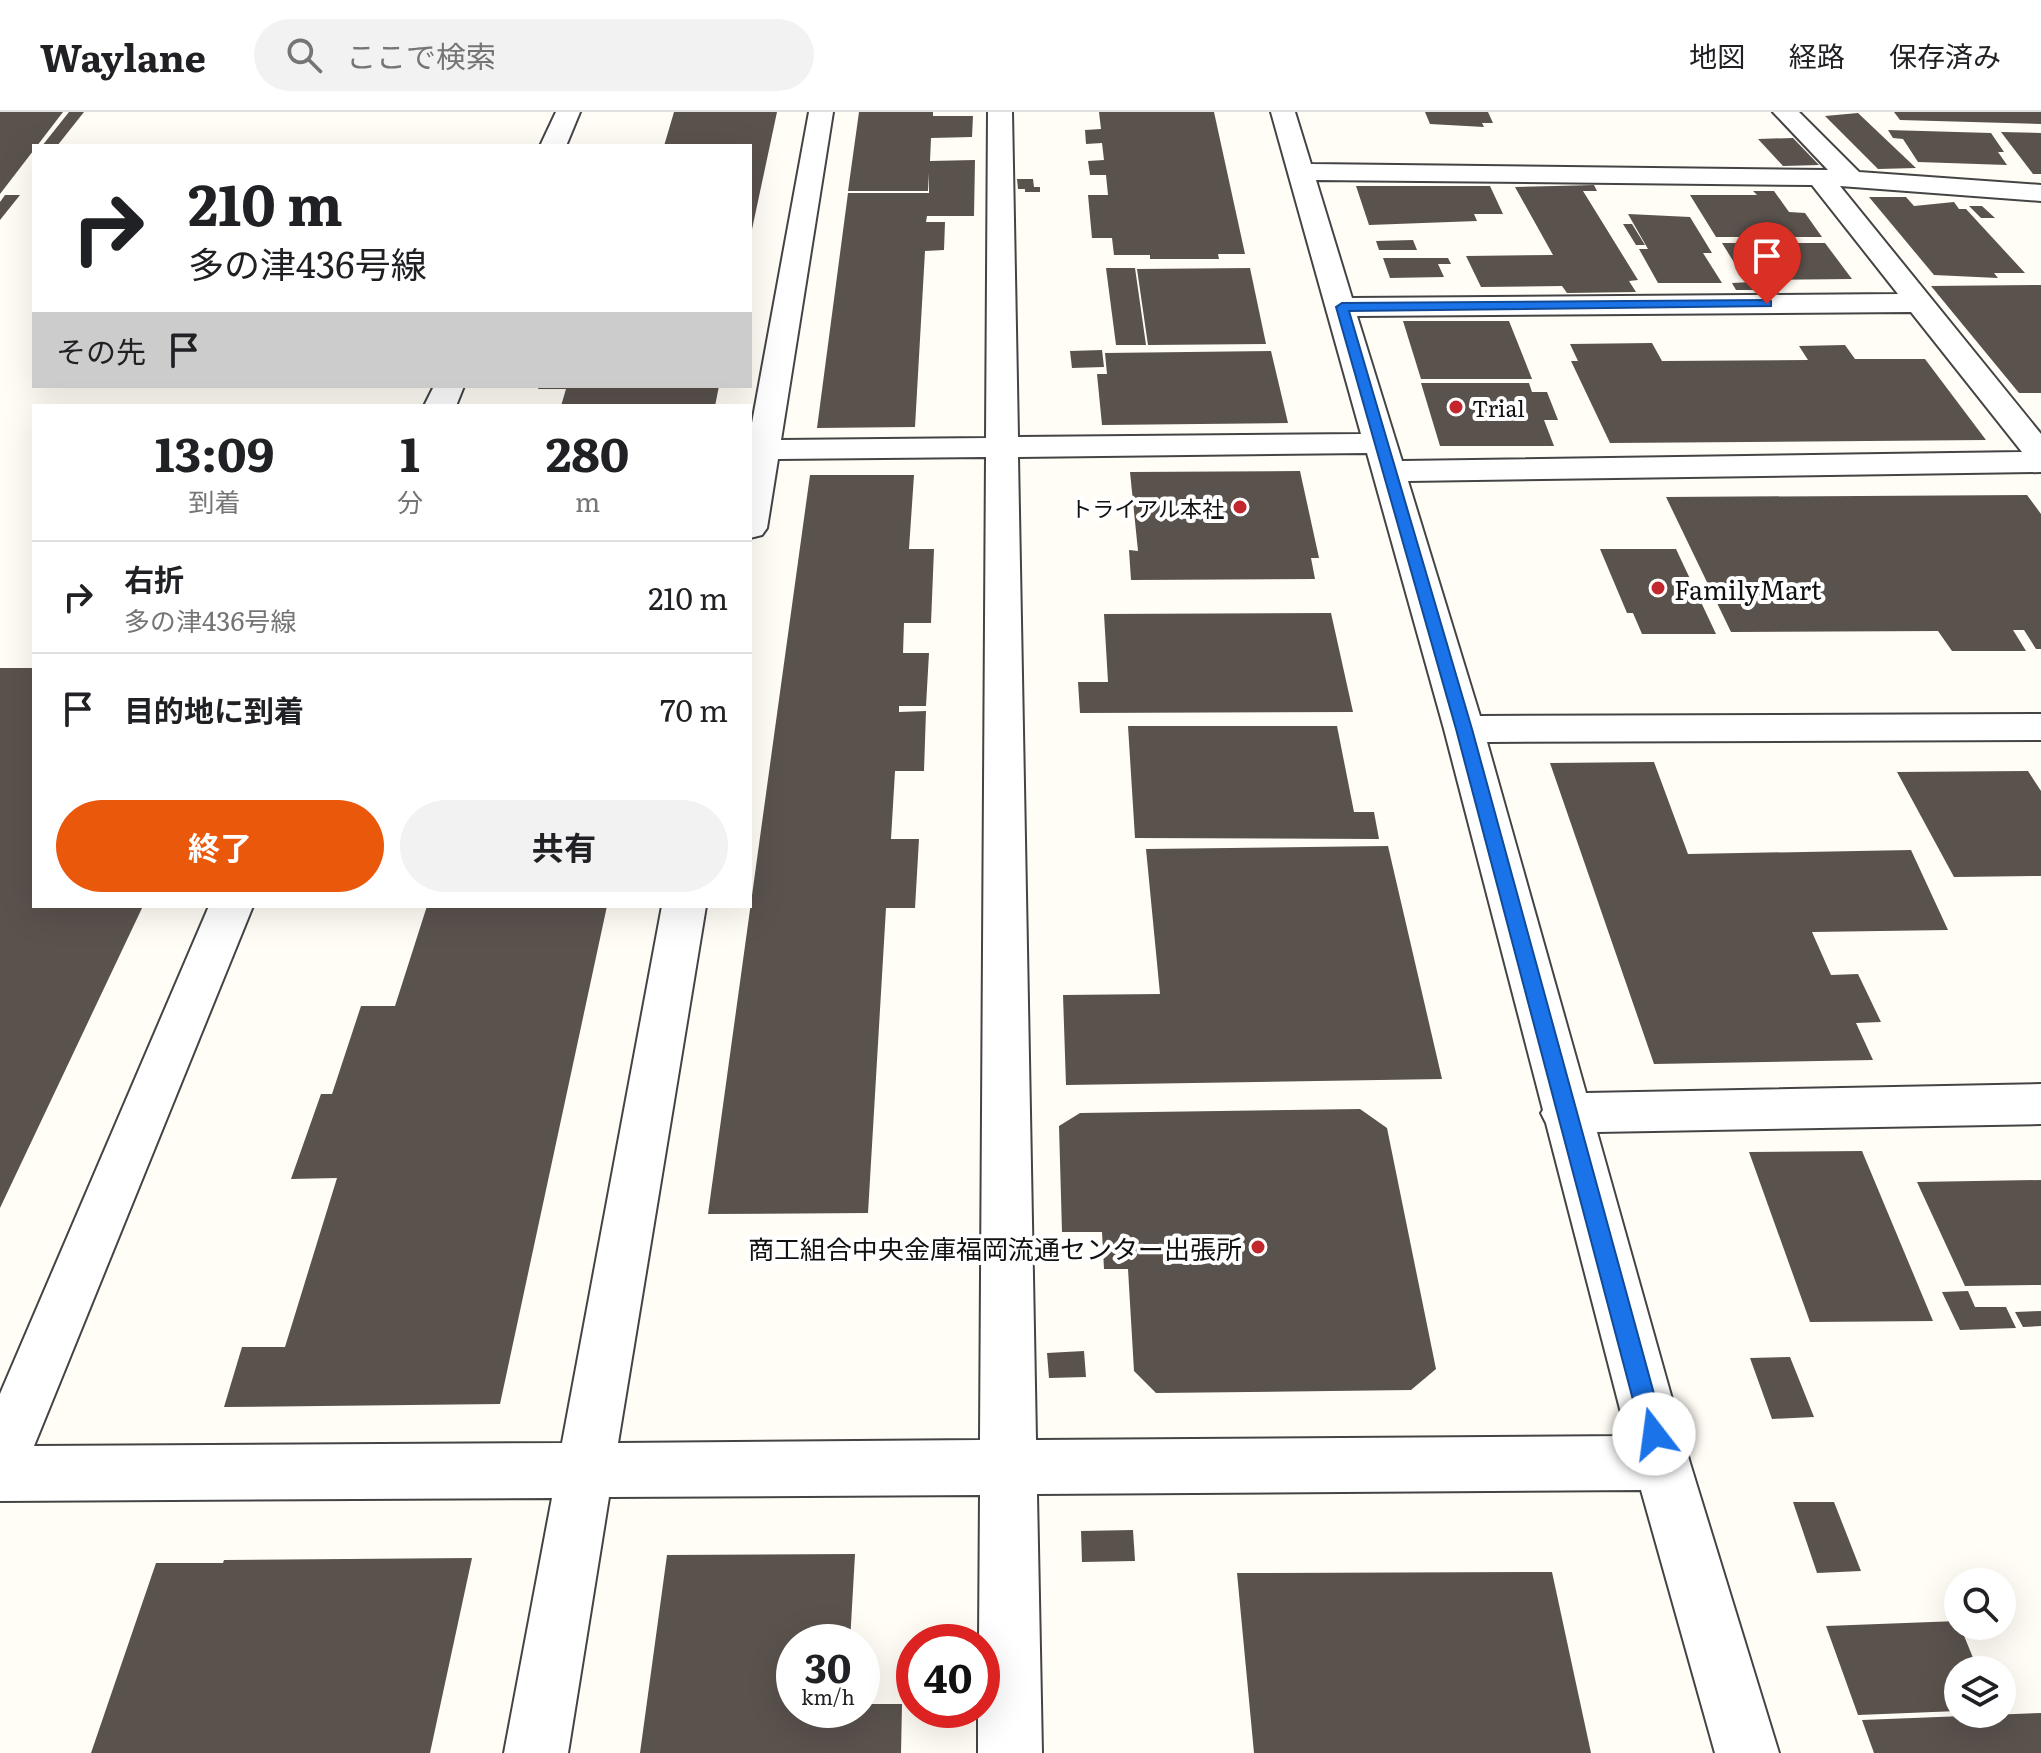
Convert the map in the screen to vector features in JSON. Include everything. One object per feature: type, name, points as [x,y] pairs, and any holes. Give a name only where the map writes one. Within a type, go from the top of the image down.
[{"type":"street","points":[[554,144],[568,112]]},
{"type":"street","points":[[752,506],[757,450],[821,112]]},
{"type":"street","points":[[1000,112],[1010,1753]]},
{"type":"street","points":[[1283,112],[1464,729],[1565,1113],[1662,1463],[1747,1753]]},
{"type":"street","points":[[1785,112],[1851,179]]},
{"type":"street","points":[[1303,172],[1819,177],[2041,193]]},
{"type":"street","points":[[1819,177],[2041,455]]},
{"type":"street","points":[[1342,307],[1919,303]]},
{"type":"street","points":[[757,450],[1004,447],[1384,457],[2041,462]]},
{"type":"street","points":[[1464,729],[2041,727]]},
{"type":"street","points":[[0,1460],[230,908]]},
{"type":"street","points":[[536,1753],[684,908]]},
{"type":"street","points":[[1565,1113],[2041,1104]]},
{"type":"street","points":[[0,1474],[1662,1463]]},
{"type":"building","points":[[0,112],[63,112],[38,144],[32,144],[32,152],[0,194]]},
{"type":"building","points":[[69,112],[84,112],[59,144],[44,144]]},
{"type":"building","points":[[674,112],[777,112],[752,229],[752,144],[665,144]]},
{"type":"building","points":[[859,112],[933,112],[933,116],[973,116],[972,137],[931,138],[930,161],[975,160],[974,216],[927,216],[926,222],[945,222],[944,250],[925,251],[915,427],[817,428],[848,193],[929,193],[929,173],[928,191],[848,191]]},
{"type":"building","points":[[1099,112],[1214,112],[1245,254],[1218,254],[1219,259],[1150,259],[1150,255],[1114,255],[1112,238],[1092,238],[1088,195],[1108,195],[1106,175],[1090,175],[1088,161],[1104,160],[1102,143],[1086,144],[1085,130],[1101,129]]},
{"type":"building","points":[[1425,112],[1488,112],[1493,123],[1482,123],[1484,127],[1430,124]]},
{"type":"building","points":[[1894,112],[2041,112],[2041,124],[1900,120]]},
{"type":"building","points":[[1858,113],[1916,168],[1878,169],[1825,116]]},
{"type":"building","points":[[1888,130],[1991,133],[2004,152],[1998,152],[2007,165],[1918,162],[1903,139],[1893,138]]},
{"type":"building","points":[[2001,132],[2041,133],[2041,174],[2033,174]]},
{"type":"building","points":[[1793,138],[1819,165],[1783,166],[1758,139]]},
{"type":"building","points":[[1017,179],[1033,179],[1034,187],[1040,187],[1040,192],[1018,189]]},
{"type":"building","points":[[1594,185],[1597,191],[1583,191],[1638,280],[1629,281],[1636,292],[1567,293],[1562,286],[1481,287],[1466,256],[1553,255],[1515,187]]},
{"type":"building","points":[[1356,186],[1490,186],[1503,214],[1474,214],[1477,221],[1369,225]]},
{"type":"building","points":[[1753,191],[1774,191],[1789,212],[1805,213],[1822,237],[1716,237],[1690,195],[1757,195]]},
{"type":"building","points":[[5,195],[20,195],[0,220],[0,202]]},
{"type":"building","points":[[1869,197],[1906,197],[1914,206],[1954,202],[1959,209],[1966,209],[2025,273],[1994,273],[1998,278],[1934,275]]},
{"type":"building","points":[[1969,206],[1982,206],[1995,218],[1981,218]]},
{"type":"building","points":[[1628,214],[1690,217],[1712,253],[1703,253],[1722,283],[1658,283],[1639,249],[1648,249]]},
{"type":"building","points":[[1623,224],[1632,224],[1645,245],[1636,245]]},
{"type":"building","points":[[1413,240],[1417,250],[1379,250],[1376,241]]},
{"type":"building","points":[[1722,243],[1825,243],[1852,279],[1745,280]]},
{"type":"building","points":[[1383,258],[1448,258],[1451,264],[1438,264],[1444,277],[1390,278]]},
{"type":"building","points":[[1106,268],[1135,268],[1146,345],[1116,345]]},
{"type":"building","points":[[1250,268],[1266,344],[1148,345],[1137,269]]},
{"type":"building","points":[[1751,282],[1756,290],[1736,290],[1732,283]]},
{"type":"building","points":[[2041,285],[2041,393],[2019,393],[1931,286]]},
{"type":"building","points":[[1403,321],[1509,321],[1532,379],[1421,379]]},
{"type":"building","points":[[1652,343],[1662,361],[1808,360],[1799,346],[1845,345],[1855,359],[1925,359],[1986,440],[1610,443],[1571,361],[1578,361],[1570,344]]},
{"type":"building","points":[[1102,350],[1104,367],[1072,368],[1070,351]]},
{"type":"building","points":[[1271,351],[1288,423],[1102,425],[1097,374],[1107,374],[1105,353]]},
{"type":"building","points":[[1421,383],[1529,383],[1532,392],[1547,392],[1558,420],[1544,420],[1554,446],[1440,446]]},
{"type":"building","points":[[719,388],[715,404],[562,404],[566,389],[538,389]]},
{"type":"building","points":[[1300,471],[1319,558],[1311,558],[1315,579],[1131,580],[1129,550],[1138,551],[1130,472]]},
{"type":"building","points":[[810,475],[914,475],[909,549],[934,549],[931,623],[904,623],[903,653],[929,653],[926,706],[899,706],[899,712],[926,711],[924,771],[895,771],[891,839],[919,839],[915,908],[886,908],[868,1213],[708,1214]]},
{"type":"building","points":[[2027,495],[2041,514],[2041,649],[2036,649],[2024,630],[2013,630],[2026,651],[1952,651],[1938,631],[1731,632],[1666,497]]},
{"type":"building","points":[[1600,549],[1676,549],[1716,634],[1642,634],[1633,613],[1627,613]]},
{"type":"building","points":[[1331,613],[1353,712],[1080,713],[1078,682],[1108,682],[1104,614]]},
{"type":"building","points":[[0,668],[32,668],[32,908],[142,908],[0,1208]]},
{"type":"building","points":[[1128,726],[1337,726],[1354,812],[1374,812],[1379,839],[1135,838]]},
{"type":"building","points":[[1654,762],[1688,854],[1911,850],[1948,930],[1812,932],[1831,975],[1858,974],[1881,1022],[1856,1023],[1873,1060],[1654,1064],[1550,763]]},
{"type":"building","points":[[2028,771],[2041,791],[2041,876],[1954,877],[1897,772]]},
{"type":"building","points":[[1388,846],[1442,1079],[1066,1085],[1063,995],[1160,994],[1146,849]]},
{"type":"building","points":[[426,908],[607,908],[500,1404],[224,1407],[242,1347],[285,1347],[337,1178],[291,1179],[321,1094],[332,1094],[361,1006],[395,1006]]},
{"type":"building","points":[[1360,1109],[1387,1128],[1436,1369],[1411,1390],[1156,1393],[1134,1371],[1128,1269],[1104,1269],[1102,1232],[1062,1232],[1059,1126],[1080,1113]]},
{"type":"building","points":[[1862,1151],[1933,1321],[1810,1322],[1749,1152]]},
{"type":"building","points":[[2041,1180],[2041,1285],[1965,1286],[1917,1182]]},
{"type":"building","points":[[1968,1291],[1975,1307],[2006,1307],[2016,1328],[1960,1330],[1942,1292]]},
{"type":"building","points":[[2041,1311],[2041,1326],[2023,1327],[2015,1312]]},
{"type":"building","points":[[1084,1351],[1086,1377],[1049,1378],[1047,1353]]},
{"type":"building","points":[[1790,1357],[1814,1417],[1772,1419],[1750,1358]]},
{"type":"building","points":[[1793,1502],[1834,1502],[1861,1571],[1817,1573]]},
{"type":"building","points":[[1133,1530],[1135,1561],[1082,1562],[1081,1531]]},
{"type":"building","points":[[855,1554],[851,1624],[776,1624],[776,1728],[880,1728],[880,1704],[896,1704],[896,1728],[902,1728],[901,1753],[640,1753],[667,1555]]},
{"type":"building","points":[[472,1558],[430,1753],[91,1753],[156,1563]]},
{"type":"building","points":[[1552,1572],[1591,1753],[1254,1753],[1237,1573]]},
{"type":"building","points":[[1944,1622],[1944,1640],[1966,1640],[1972,1656],[1944,1656],[1944,1712],[1858,1715],[1826,1626]]},
{"type":"building","points":[[2041,1713],[2041,1753],[1874,1753],[1862,1720],[1944,1717],[1944,1728],[2016,1728],[2016,1714]]},
{"type":"place","name":"Trial","points":[[1456,407]]},
{"type":"place","name":"トライアル本社","points":[[1240,507]]},
{"type":"place","name":"FamilyMart","points":[[1658,588]]},
{"type":"place","name":"商工組合中央金庫福岡流通センター出張所","points":[[1258,1247]]},
{"type":"route","points":[[1654,1434],[1565,1113],[1464,729],[1342,307],[1767,304]]}]
